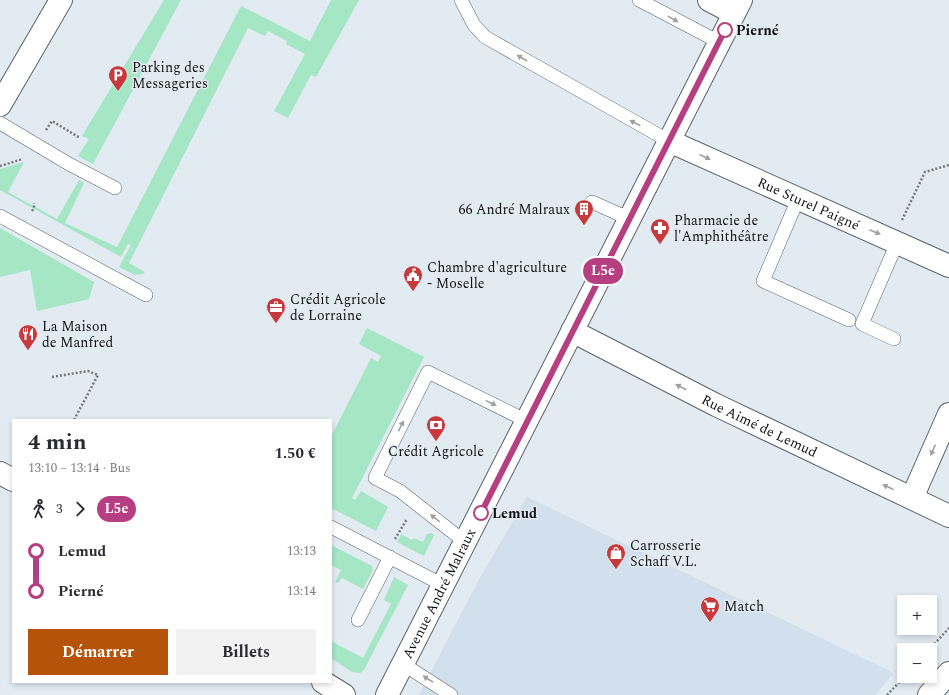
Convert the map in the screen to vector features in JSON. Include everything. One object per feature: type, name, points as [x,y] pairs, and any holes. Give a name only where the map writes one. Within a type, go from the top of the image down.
[{"type":"street","points":[[0,105],[62,0]]},
{"type":"street","points":[[709,0],[737,7]]},
{"type":"street","name":"Avenue André Malraux","points":[[387,695],[737,7]]},
{"type":"street","name":"Rue Sturel Paigné","points":[[669,141],[949,266]]},
{"type":"street","name":"Rue Aimé de Lemud","points":[[572,332],[716,405],[949,516]]},
{"type":"street","points":[[912,498],[949,414]]},
{"type":"street","points":[[0,473],[12,479]]},
{"type":"street","points":[[929,695],[949,673]]},
{"type":"street","points":[[325,683],[344,695]]},
{"type":"lane","points":[[461,0],[474,25],[485,37],[669,141]]},
{"type":"lane","points":[[639,0],[719,42]]},
{"type":"lane","points":[[0,123],[69,164],[115,188]]},
{"type":"lane","points":[[798,199],[763,281],[849,320]]},
{"type":"lane","points":[[592,202],[630,219]]},
{"type":"lane","points":[[0,216],[146,295]]},
{"type":"lane","points":[[894,339],[862,324],[895,242]]},
{"type":"lane","points":[[465,542],[400,491],[375,478],[428,372],[527,421]]},
{"type":"lane","points":[[332,528],[443,585]]},
{"type":"lane","points":[[358,620],[388,556]]},
{"type":"lane","points":[[403,664],[450,695]]},
{"type":"path","points":[[895,242],[925,172],[949,164]]},
{"type":"path","points":[[32,212],[34,202]]},
{"type":"path","points":[[52,377],[88,371],[98,375],[75,419]]},
{"type":"path","points":[[388,556],[416,503]]},
{"type":"path","points":[[935,643],[949,628]]},
{"type":"path","points":[[887,695],[898,683]]},
{"type":"shaded area","points":[[527,497],[894,673],[875,695],[419,695],[478,581]]},
{"type":"green space","points":[[164,0],[181,0],[93,164],[78,156],[89,139],[82,136]]},
{"type":"green space","points":[[331,0],[359,0],[316,77],[311,75],[288,118],[274,111],[305,54],[286,44],[287,41],[268,31],[265,36],[248,28],[129,263],[145,272],[143,274],[135,275],[119,267],[131,245],[128,244],[121,257],[0,190],[0,169],[24,162],[8,192],[57,219],[79,180],[84,183],[65,223],[117,247],[241,6],[310,41]]},
{"type":"green space","points":[[0,228],[94,282],[89,299],[37,311],[30,270],[0,277]]},
{"type":"green space","points":[[367,328],[424,357],[352,498],[355,500],[361,491],[388,507],[376,531],[332,509],[332,435],[371,358],[378,362],[381,356],[359,344]]},
{"type":"green space","points":[[431,533],[434,535],[424,556],[397,542],[401,534],[412,540],[414,538],[423,542],[427,534]]},
{"type":"green space","points":[[332,546],[372,566],[373,570],[363,589],[342,578],[338,583],[335,582],[341,570],[332,566]]},
{"type":"green space","points":[[394,577],[408,585],[364,670],[360,673],[352,672],[332,659],[332,642],[363,658],[391,604],[384,600]]},
{"type":"bus line","name":"L5e","points":[[481,513],[725,30]]},
{"type":"place","name":"Pierné","points":[[725,30]]},
{"type":"place","name":"Parking des Messageries","points":[[118,92]]},
{"type":"place","name":"66 André Malraux","points":[[584,226]]},
{"type":"place","name":"Pharmacie de l'Amphithéâtre","points":[[660,245]]},
{"type":"place","name":"Chambre d'agriculture - Moselle","points":[[413,292]]},
{"type":"place","name":"Crédit Agricole de Lorraine","points":[[276,324]]},
{"type":"place","name":"La Maison de Manfred","points":[[28,351]]},
{"type":"place","name":"Crédit Agricole","points":[[436,442]]},
{"type":"place","name":"Lemud","points":[[481,513]]},
{"type":"place","name":"Carrosserie Schaff V.L.","points":[[616,570]]},
{"type":"place","name":"Match","points":[[710,623]]}]
